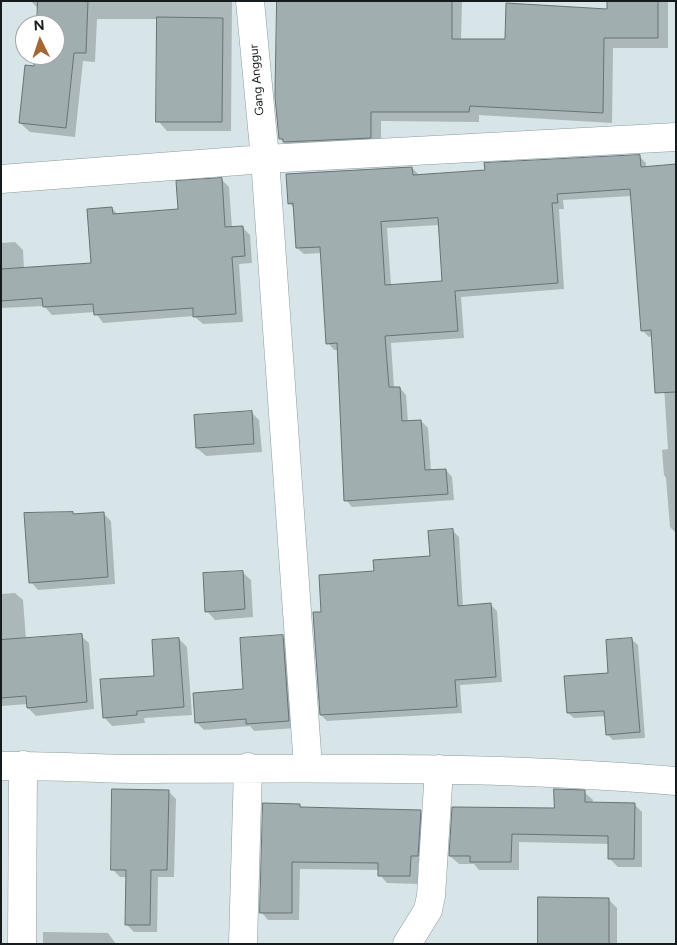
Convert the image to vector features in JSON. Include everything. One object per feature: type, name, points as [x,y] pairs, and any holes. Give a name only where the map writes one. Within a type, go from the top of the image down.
[{"type":"street","name":"Gang Anggur","points":[[250,1],[265,159],[308,767]]},
{"type":"street","points":[[1,179],[265,159],[676,137]]},
{"type":"street","points":[[22,944],[12,766],[143,769],[248,767],[439,769],[596,774],[676,781]]},
{"type":"street","points":[[243,944],[248,767]]},
{"type":"street","points":[[407,944],[428,910],[431,896],[439,769]]},
{"type":"building","points":[[38,1],[88,1],[86,53],[74,53],[66,128],[19,123],[25,65],[65,65],[65,15],[37,15]]},
{"type":"building","points":[[277,1],[452,1],[452,39],[505,39],[506,3],[607,9],[607,1],[658,1],[658,38],[604,38],[603,113],[470,106],[469,112],[371,112],[371,138],[283,142],[283,139],[279,139],[275,97]]},
{"type":"building","points":[[157,17],[223,18],[222,122],[156,122]]},
{"type":"building","points":[[640,155],[641,167],[676,164],[676,392],[655,393],[651,330],[641,331],[630,189],[557,194],[558,203],[552,203],[558,283],[455,291],[458,331],[385,336],[389,387],[400,387],[402,421],[421,420],[425,470],[446,469],[448,494],[344,501],[337,343],[326,344],[320,247],[296,248],[293,203],[288,204],[286,174],[412,167],[413,175],[485,170],[484,163]],"holes":[[[438,218],[442,281],[385,285],[381,222]]]},
{"type":"building","points":[[222,178],[225,227],[243,226],[245,256],[232,257],[236,314],[193,317],[193,308],[94,315],[93,304],[43,307],[42,298],[1,301],[1,269],[91,263],[87,209],[112,207],[113,214],[178,209],[176,181]]},
{"type":"building","points":[[252,411],[254,444],[196,448],[194,415]]},
{"type":"building","points":[[73,512],[73,514],[104,512],[108,577],[29,583],[24,513]]},
{"type":"building","points":[[453,529],[458,606],[491,603],[496,677],[455,680],[457,707],[320,715],[313,612],[321,612],[319,575],[374,571],[373,560],[430,556],[428,531]]},
{"type":"building","points":[[243,571],[245,609],[205,612],[203,573]]},
{"type":"building","points":[[82,634],[87,702],[27,708],[26,696],[1,698],[1,640]]},
{"type":"building","points":[[283,635],[289,721],[246,724],[246,719],[195,723],[193,693],[243,689],[240,638]]},
{"type":"building","points":[[179,638],[184,707],[137,711],[137,715],[103,718],[100,679],[154,676],[152,640]]},
{"type":"building","points":[[632,638],[640,732],[606,735],[604,711],[567,713],[564,676],[608,673],[606,640]]},
{"type":"building","points":[[112,789],[169,790],[167,870],[151,870],[150,925],[125,925],[126,870],[111,870]]},
{"type":"building","points":[[554,789],[585,790],[585,802],[635,803],[634,859],[608,859],[608,836],[512,834],[511,862],[470,862],[470,856],[449,856],[452,807],[554,808]]},
{"type":"building","points":[[263,803],[300,804],[300,807],[421,810],[418,856],[411,856],[410,876],[378,876],[378,863],[292,862],[292,913],[260,913]]},
{"type":"building","points":[[538,897],[609,898],[609,944],[538,944]]}]
